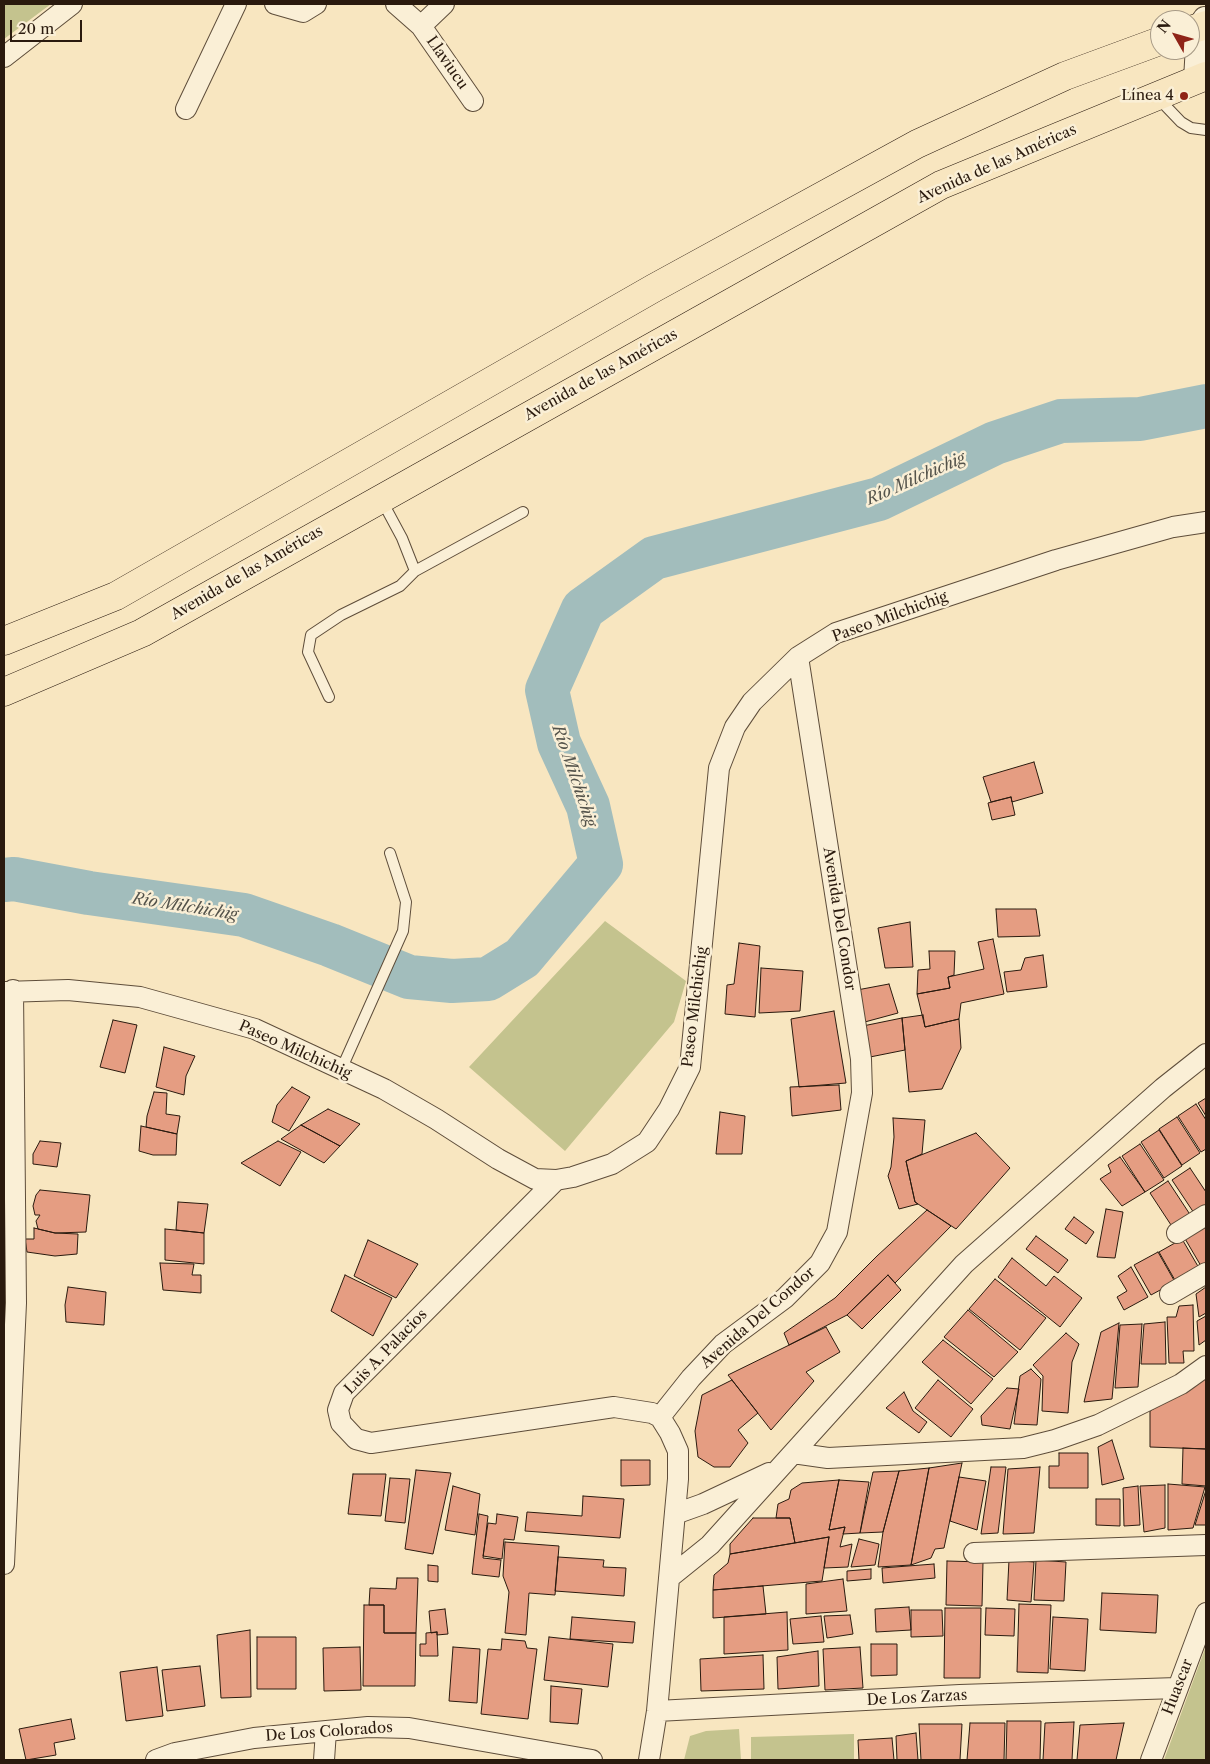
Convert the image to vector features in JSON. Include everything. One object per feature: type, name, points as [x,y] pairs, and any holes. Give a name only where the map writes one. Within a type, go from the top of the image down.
[{"type":"main road","points":[[4,640],[116,596],[646,293],[916,144],[1066,76],[1150,45]]},
{"type":"main road","name":"Avenida de las Américas","points":[[4,692],[142,633],[941,185],[1200,78]]},
{"type":"street","points":[[4,57],[72,4]]},
{"type":"street","points":[[186,109],[236,4]]},
{"type":"street","points":[[274,4],[303,12],[316,4]]},
{"type":"street","name":"Llaviucu","points":[[396,4],[421,26],[473,100]]},
{"type":"street","name":"Llaviucu","points":[[421,26],[444,4]]},
{"type":"street","points":[[1200,60],[1200,78]]},
{"type":"street","name":"Paseo Milchichig","points":[[8,991],[68,990],[140,997],[255,1029],[384,1089],[429,1114],[498,1160],[534,1179],[556,1180],[573,1177],[612,1164],[646,1142],[669,1109],[690,1067],[719,768],[735,727],[752,702],[798,658],[836,633],[1056,560],[1164,529],[1206,522]]},
{"type":"street","name":"Avenida Del Condor","points":[[660,1418],[692,1378],[723,1344],[785,1298],[820,1263],[837,1232],[844,1202],[862,1092],[861,1059],[798,658]]},
{"type":"street","points":[[4,1564],[16,1303],[8,991]]},
{"type":"street","points":[[669,1578],[710,1545],[964,1264],[1163,1088],[1206,1054]]},
{"type":"street","name":"Luis A. Palacios","points":[[556,1180],[344,1393],[338,1410],[341,1423],[356,1439],[371,1443],[614,1407],[652,1413],[660,1418]]},
{"type":"street","points":[[1177,1233],[1206,1215]]},
{"type":"street","points":[[1170,1294],[1206,1273]]},
{"type":"street","points":[[793,1453],[828,1458],[1023,1448],[1055,1440],[1098,1425],[1181,1384],[1206,1366]]},
{"type":"street","points":[[649,1760],[657,1711],[675,1514],[678,1451],[670,1433],[660,1418]]},
{"type":"street","points":[[675,1514],[703,1504],[778,1469]]},
{"type":"street","points":[[974,1553],[1206,1546]]},
{"type":"street","name":"Huascar","points":[[1151,1760],[1206,1613]]},
{"type":"street","name":"De Los Zarzas","points":[[657,1711],[960,1695],[1177,1688]]},
{"type":"street","name":"De Los Colorados","points":[[156,1760],[175,1753],[254,1738],[368,1727],[410,1728],[592,1760]]},
{"type":"street","points":[[324,1760],[326,1731]]},
{"type":"lane","points":[[1156,96],[1181,122],[1191,128],[1206,130]]},
{"type":"lane","points":[[381,498],[402,538],[415,571]]},
{"type":"lane","points":[[329,696],[308,652],[311,635],[341,615],[400,586],[415,571],[523,512]]},
{"type":"lane","points":[[341,1070],[403,932],[406,902],[390,853]]},
{"type":"shaded area","points":[[4,4],[51,4],[4,39]]},
{"type":"shaded area","points":[[605,921],[686,981],[674,1022],[565,1151],[469,1067]]},
{"type":"shaded area","points":[[1206,1646],[1206,1760],[1164,1760]]},
{"type":"shaded area","points":[[739,1729],[741,1760],[684,1760],[690,1736],[706,1731]]},
{"type":"shaded area","points":[[854,1734],[854,1760],[751,1760],[751,1737]]},
{"type":"building","points":[[1034,762],[1043,793],[1012,802],[1011,797],[991,802],[983,777]]},
{"type":"building","points":[[1011,797],[1015,815],[992,820],[988,803]]},
{"type":"building","points":[[996,909],[1036,909],[1040,936],[998,937]]},
{"type":"building","points":[[910,922],[913,967],[885,968],[878,928]]},
{"type":"building","points":[[993,939],[1004,994],[961,1003],[959,1019],[925,1027],[917,994],[950,988],[948,977],[984,969],[978,942]]},
{"type":"building","points":[[739,943],[760,946],[755,1017],[725,1014],[727,985],[734,984]]},
{"type":"building","points":[[929,951],[955,951],[954,975],[948,977],[950,988],[917,994],[918,970],[930,969]]},
{"type":"building","points":[[1043,955],[1047,987],[1007,992],[1004,972],[1021,970],[1025,958]]},
{"type":"building","points":[[761,968],[803,971],[800,1011],[759,1013]]},
{"type":"building","points":[[889,984],[898,1013],[861,1023],[857,990]]},
{"type":"building","points":[[834,1011],[846,1083],[799,1087],[791,1019]]},
{"type":"building","points":[[923,1015],[925,1027],[959,1019],[961,1048],[942,1089],[909,1092],[902,1018]]},
{"type":"building","points":[[902,1018],[905,1050],[865,1058],[858,1027]]},
{"type":"building","points":[[113,1020],[137,1025],[125,1073],[100,1067]]},
{"type":"building","points":[[164,1047],[195,1056],[186,1076],[184,1095],[156,1087]]},
{"type":"building","points":[[839,1085],[841,1110],[792,1116],[790,1087]]},
{"type":"building","points":[[292,1087],[310,1097],[289,1131],[272,1122],[277,1105]]},
{"type":"building","points":[[154,1092],[167,1093],[166,1114],[180,1116],[177,1134],[146,1127]]},
{"type":"building","points":[[1206,1098],[1206,1116],[1198,1103]]},
{"type":"building","points":[[1196,1104],[1206,1120],[1206,1149],[1201,1152],[1178,1116]]},
{"type":"building","points":[[328,1109],[360,1124],[340,1146],[301,1125]]},
{"type":"building","points":[[720,1112],[745,1116],[742,1154],[716,1154]]},
{"type":"building","points":[[1177,1117],[1200,1153],[1182,1165],[1159,1129]]},
{"type":"building","points":[[893,1118],[925,1120],[922,1154],[906,1161],[915,1202],[918,1204],[899,1209],[888,1176],[891,1167],[894,1137]]},
{"type":"building","points":[[301,1125],[340,1146],[324,1163],[281,1139]]},
{"type":"building","points":[[141,1126],[177,1134],[176,1155],[153,1155],[139,1151]]},
{"type":"building","points":[[1159,1130],[1182,1166],[1164,1178],[1141,1142]]},
{"type":"building","points":[[976,1133],[1010,1168],[956,1229],[915,1202],[906,1161]]},
{"type":"building","points":[[40,1141],[61,1143],[57,1167],[33,1164],[33,1154]]},
{"type":"building","points":[[278,1141],[301,1152],[280,1186],[241,1163]]},
{"type":"building","points":[[1140,1144],[1164,1180],[1145,1192],[1122,1156]]},
{"type":"building","points":[[1120,1157],[1145,1192],[1122,1206],[1100,1179],[1111,1172],[1108,1165]]},
{"type":"building","points":[[1190,1168],[1206,1192],[1206,1209],[1196,1216],[1172,1180]]},
{"type":"building","points":[[1168,1181],[1191,1216],[1173,1228],[1150,1193]]},
{"type":"building","points":[[40,1190],[90,1195],[86,1232],[55,1233],[38,1229],[36,1221],[40,1215],[35,1215],[33,1206],[36,1195]]},
{"type":"building","points":[[178,1202],[208,1204],[204,1233],[176,1230]]},
{"type":"building","points":[[1106,1209],[1123,1212],[1115,1258],[1097,1257]]},
{"type":"building","points":[[927,1210],[951,1226],[895,1283],[888,1275],[847,1315],[789,1345],[784,1333],[835,1298]]},
{"type":"building","points":[[1074,1217],[1094,1232],[1086,1244],[1065,1229]]},
{"type":"building","points":[[1206,1224],[1206,1263],[1201,1266],[1184,1237]]},
{"type":"building","points":[[34,1228],[55,1233],[78,1234],[77,1254],[55,1256],[27,1252],[25,1239],[34,1239]]},
{"type":"building","points":[[165,1229],[204,1233],[204,1264],[165,1260]]},
{"type":"building","points":[[1036,1236],[1068,1260],[1058,1273],[1026,1249]]},
{"type":"building","points":[[1182,1239],[1199,1268],[1176,1282],[1159,1252]]},
{"type":"building","points":[[368,1240],[418,1264],[396,1298],[354,1276]]},
{"type":"building","points":[[1158,1252],[1175,1282],[1151,1295],[1134,1265]]},
{"type":"building","points":[[1012,1258],[1046,1286],[1054,1276],[1082,1298],[1060,1327],[998,1277]]},
{"type":"building","points":[[160,1263],[194,1264],[192,1275],[201,1275],[201,1293],[163,1290]]},
{"type":"building","points":[[1131,1267],[1148,1297],[1124,1310],[1117,1297],[1127,1291],[1118,1276]]},
{"type":"building","points":[[345,1275],[392,1298],[373,1336],[331,1311]]},
{"type":"building","points":[[888,1275],[901,1290],[862,1329],[847,1315]]},
{"type":"building","points":[[995,1279],[1046,1318],[1020,1350],[969,1309]]},
{"type":"building","points":[[68,1287],[106,1292],[104,1325],[66,1322],[65,1305]]},
{"type":"building","points":[[1206,1287],[1206,1313],[1199,1317],[1196,1294]]},
{"type":"building","points":[[1193,1305],[1194,1351],[1183,1351],[1184,1363],[1169,1363],[1167,1317],[1176,1317],[1179,1306]]},
{"type":"building","points":[[968,1310],[1018,1352],[994,1377],[944,1337]]},
{"type":"building","points":[[1206,1316],[1206,1340],[1199,1345],[1197,1321]]},
{"type":"building","points":[[1165,1322],[1166,1364],[1141,1364],[1144,1324]]},
{"type":"building","points":[[1119,1323],[1112,1399],[1084,1402],[1101,1332]]},
{"type":"building","points":[[1142,1324],[1138,1387],[1115,1388],[1120,1325]]},
{"type":"building","points":[[826,1327],[840,1352],[806,1372],[814,1381],[771,1430],[728,1375]]},
{"type":"building","points":[[1066,1333],[1079,1344],[1072,1362],[1068,1413],[1042,1411],[1043,1376],[1033,1365]]},
{"type":"building","points":[[943,1340],[993,1379],[971,1404],[922,1362]]},
{"type":"building","points":[[1031,1369],[1041,1379],[1037,1425],[1014,1424],[1020,1376]]},
{"type":"building","points":[[1206,1376],[1206,1449],[1150,1447],[1150,1411]]},
{"type":"building","points":[[732,1380],[758,1413],[738,1430],[748,1443],[730,1467],[714,1467],[698,1457],[695,1431],[702,1395]]},
{"type":"building","points":[[938,1380],[973,1409],[951,1437],[915,1408]]},
{"type":"building","points":[[1007,1388],[1019,1389],[1010,1429],[982,1425],[981,1416]]},
{"type":"building","points":[[904,1392],[913,1411],[927,1422],[919,1433],[886,1408]]},
{"type":"building","points":[[1112,1440],[1124,1479],[1102,1485],[1098,1447]]},
{"type":"building","points":[[1183,1448],[1206,1449],[1206,1486],[1182,1484]]},
{"type":"building","points":[[1059,1453],[1088,1453],[1088,1488],[1049,1488],[1049,1466],[1059,1466]]},
{"type":"building","points":[[621,1460],[650,1460],[650,1485],[621,1486]]},
{"type":"building","points":[[962,1463],[944,1548],[935,1549],[931,1558],[911,1565],[929,1468]]},
{"type":"building","points":[[991,1467],[1006,1467],[998,1533],[981,1534]]},
{"type":"building","points":[[1040,1467],[1034,1533],[1003,1534],[1008,1469]]},
{"type":"building","points":[[929,1468],[911,1565],[878,1567],[883,1532],[899,1471]]},
{"type":"building","points":[[416,1470],[451,1473],[433,1554],[405,1549]]},
{"type":"building","points":[[899,1471],[883,1532],[860,1533],[873,1472]]},
{"type":"building","points":[[353,1474],[386,1474],[381,1516],[348,1514]]},
{"type":"building","points":[[959,1477],[986,1481],[977,1530],[950,1521]]},
{"type":"building","points":[[390,1478],[410,1479],[405,1523],[385,1521]]},
{"type":"building","points":[[839,1480],[829,1530],[845,1527],[840,1547],[852,1544],[848,1567],[824,1568],[829,1537],[795,1543],[790,1518],[776,1518],[778,1504],[789,1499],[791,1490],[802,1483]]},
{"type":"building","points":[[839,1480],[869,1482],[860,1533],[843,1534],[845,1527],[829,1530]]},
{"type":"building","points":[[1168,1484],[1205,1487],[1193,1528],[1168,1530]]},
{"type":"building","points":[[1165,1485],[1165,1528],[1144,1532],[1140,1486]]},
{"type":"building","points":[[453,1486],[480,1494],[475,1535],[445,1530]]},
{"type":"building","points":[[1138,1486],[1140,1525],[1124,1526],[1123,1488]]},
{"type":"building","points":[[1206,1490],[1206,1525],[1195,1525]]},
{"type":"building","points":[[583,1496],[624,1499],[620,1538],[525,1531],[527,1512],[582,1516]]},
{"type":"building","points":[[1096,1499],[1120,1499],[1120,1526],[1096,1525]]},
{"type":"building","points":[[479,1514],[488,1516],[483,1558],[501,1560],[499,1577],[472,1574]]},
{"type":"building","points":[[497,1514],[518,1517],[514,1540],[504,1539],[502,1559],[483,1556],[488,1523],[496,1524]]},
{"type":"building","points":[[753,1518],[790,1518],[795,1543],[730,1554],[730,1544]]},
{"type":"building","points":[[829,1537],[822,1581],[713,1590],[714,1575],[728,1563],[730,1554]]},
{"type":"building","points":[[859,1539],[879,1544],[875,1565],[851,1567]]},
{"type":"building","points":[[505,1542],[559,1546],[555,1595],[529,1593],[526,1635],[505,1633],[509,1592],[503,1576]]},
{"type":"building","points":[[558,1557],[604,1560],[603,1567],[626,1568],[624,1596],[555,1591]]},
{"type":"building","points":[[1009,1560],[1034,1562],[1031,1602],[1007,1600]]},
{"type":"building","points":[[1036,1560],[1066,1562],[1064,1601],[1034,1600]]},
{"type":"building","points":[[947,1561],[983,1562],[982,1606],[946,1605]]},
{"type":"building","points":[[934,1564],[935,1578],[883,1583],[882,1568]]},
{"type":"building","points":[[428,1565],[438,1566],[438,1582],[428,1581]]},
{"type":"building","points":[[871,1569],[871,1579],[847,1581],[847,1571]]},
{"type":"building","points":[[397,1578],[418,1578],[416,1633],[384,1633],[384,1605],[369,1605],[370,1588],[396,1589]]},
{"type":"building","points":[[843,1579],[847,1611],[806,1614],[806,1584]]},
{"type":"building","points":[[763,1586],[766,1614],[713,1618],[713,1590]]},
{"type":"building","points":[[1102,1593],[1158,1595],[1156,1633],[1100,1630]]},
{"type":"building","points":[[1019,1604],[1051,1605],[1048,1673],[1017,1672]]},
{"type":"building","points":[[364,1605],[384,1605],[384,1633],[416,1633],[415,1686],[363,1686]]},
{"type":"building","points":[[909,1607],[911,1630],[876,1632],[875,1609]]},
{"type":"building","points":[[945,1608],[981,1608],[980,1678],[944,1678]]},
{"type":"building","points":[[986,1608],[1015,1609],[1014,1636],[985,1635]]},
{"type":"building","points":[[445,1609],[448,1634],[437,1635],[437,1632],[431,1633],[429,1611]]},
{"type":"building","points":[[911,1610],[942,1610],[943,1636],[911,1637]]},
{"type":"building","points":[[787,1612],[788,1650],[724,1654],[724,1617]]},
{"type":"building","points":[[850,1615],[853,1634],[827,1638],[824,1616]]},
{"type":"building","points":[[821,1616],[824,1642],[793,1644],[790,1619]]},
{"type":"building","points":[[572,1617],[635,1622],[633,1643],[570,1639]]},
{"type":"building","points":[[1053,1617],[1088,1619],[1085,1671],[1050,1669]]},
{"type":"building","points":[[250,1630],[251,1697],[221,1698],[217,1635]]},
{"type":"building","points":[[437,1632],[438,1656],[420,1656],[420,1644],[426,1644],[426,1633]]},
{"type":"building","points":[[257,1637],[296,1637],[296,1689],[257,1689]]},
{"type":"building","points":[[549,1637],[613,1644],[608,1687],[544,1680]]},
{"type":"building","points":[[502,1639],[525,1641],[527,1648],[537,1649],[528,1719],[481,1714],[488,1649],[501,1650]]},
{"type":"building","points":[[871,1644],[897,1644],[897,1675],[871,1676]]},
{"type":"building","points":[[360,1647],[361,1690],[324,1691],[323,1648]]},
{"type":"building","points":[[453,1647],[480,1649],[477,1703],[449,1701]]},
{"type":"building","points":[[860,1647],[863,1688],[825,1690],[823,1649]]},
{"type":"building","points":[[818,1651],[819,1686],[778,1689],[777,1657]]},
{"type":"building","points":[[763,1655],[764,1689],[701,1691],[700,1659]]},
{"type":"building","points":[[200,1666],[205,1706],[167,1711],[162,1670]]},
{"type":"building","points":[[157,1667],[163,1716],[126,1721],[120,1672]]},
{"type":"building","points":[[551,1686],[582,1689],[578,1724],[550,1722]]},
{"type":"building","points":[[71,1719],[75,1739],[54,1743],[56,1755],[26,1760],[19,1729]]},
{"type":"building","points":[[1007,1721],[1041,1721],[1040,1760],[1006,1760]]},
{"type":"building","points":[[1074,1722],[1072,1760],[1043,1760],[1045,1723]]},
{"type":"building","points":[[970,1723],[1005,1723],[1004,1760],[967,1760]]},
{"type":"building","points":[[1124,1723],[1116,1760],[1077,1760],[1080,1725]]},
{"type":"building","points":[[919,1724],[962,1724],[960,1760],[921,1760]]},
{"type":"building","points":[[916,1733],[918,1760],[897,1760],[896,1736]]},
{"type":"building","points":[[892,1738],[894,1760],[859,1760],[858,1740]]},
{"type":"waterway","name":"Río Milchichig","points":[[4,880],[14,879],[89,893],[244,915],[330,945],[409,977],[452,981],[488,979],[522,958],[601,864],[588,806],[559,743],[547,690],[583,609],[654,558],[879,499],[995,443],[1061,421],[1140,419],[1206,406]]},
{"type":"place","name":"Línea 4","points":[[1184,96]]}]
